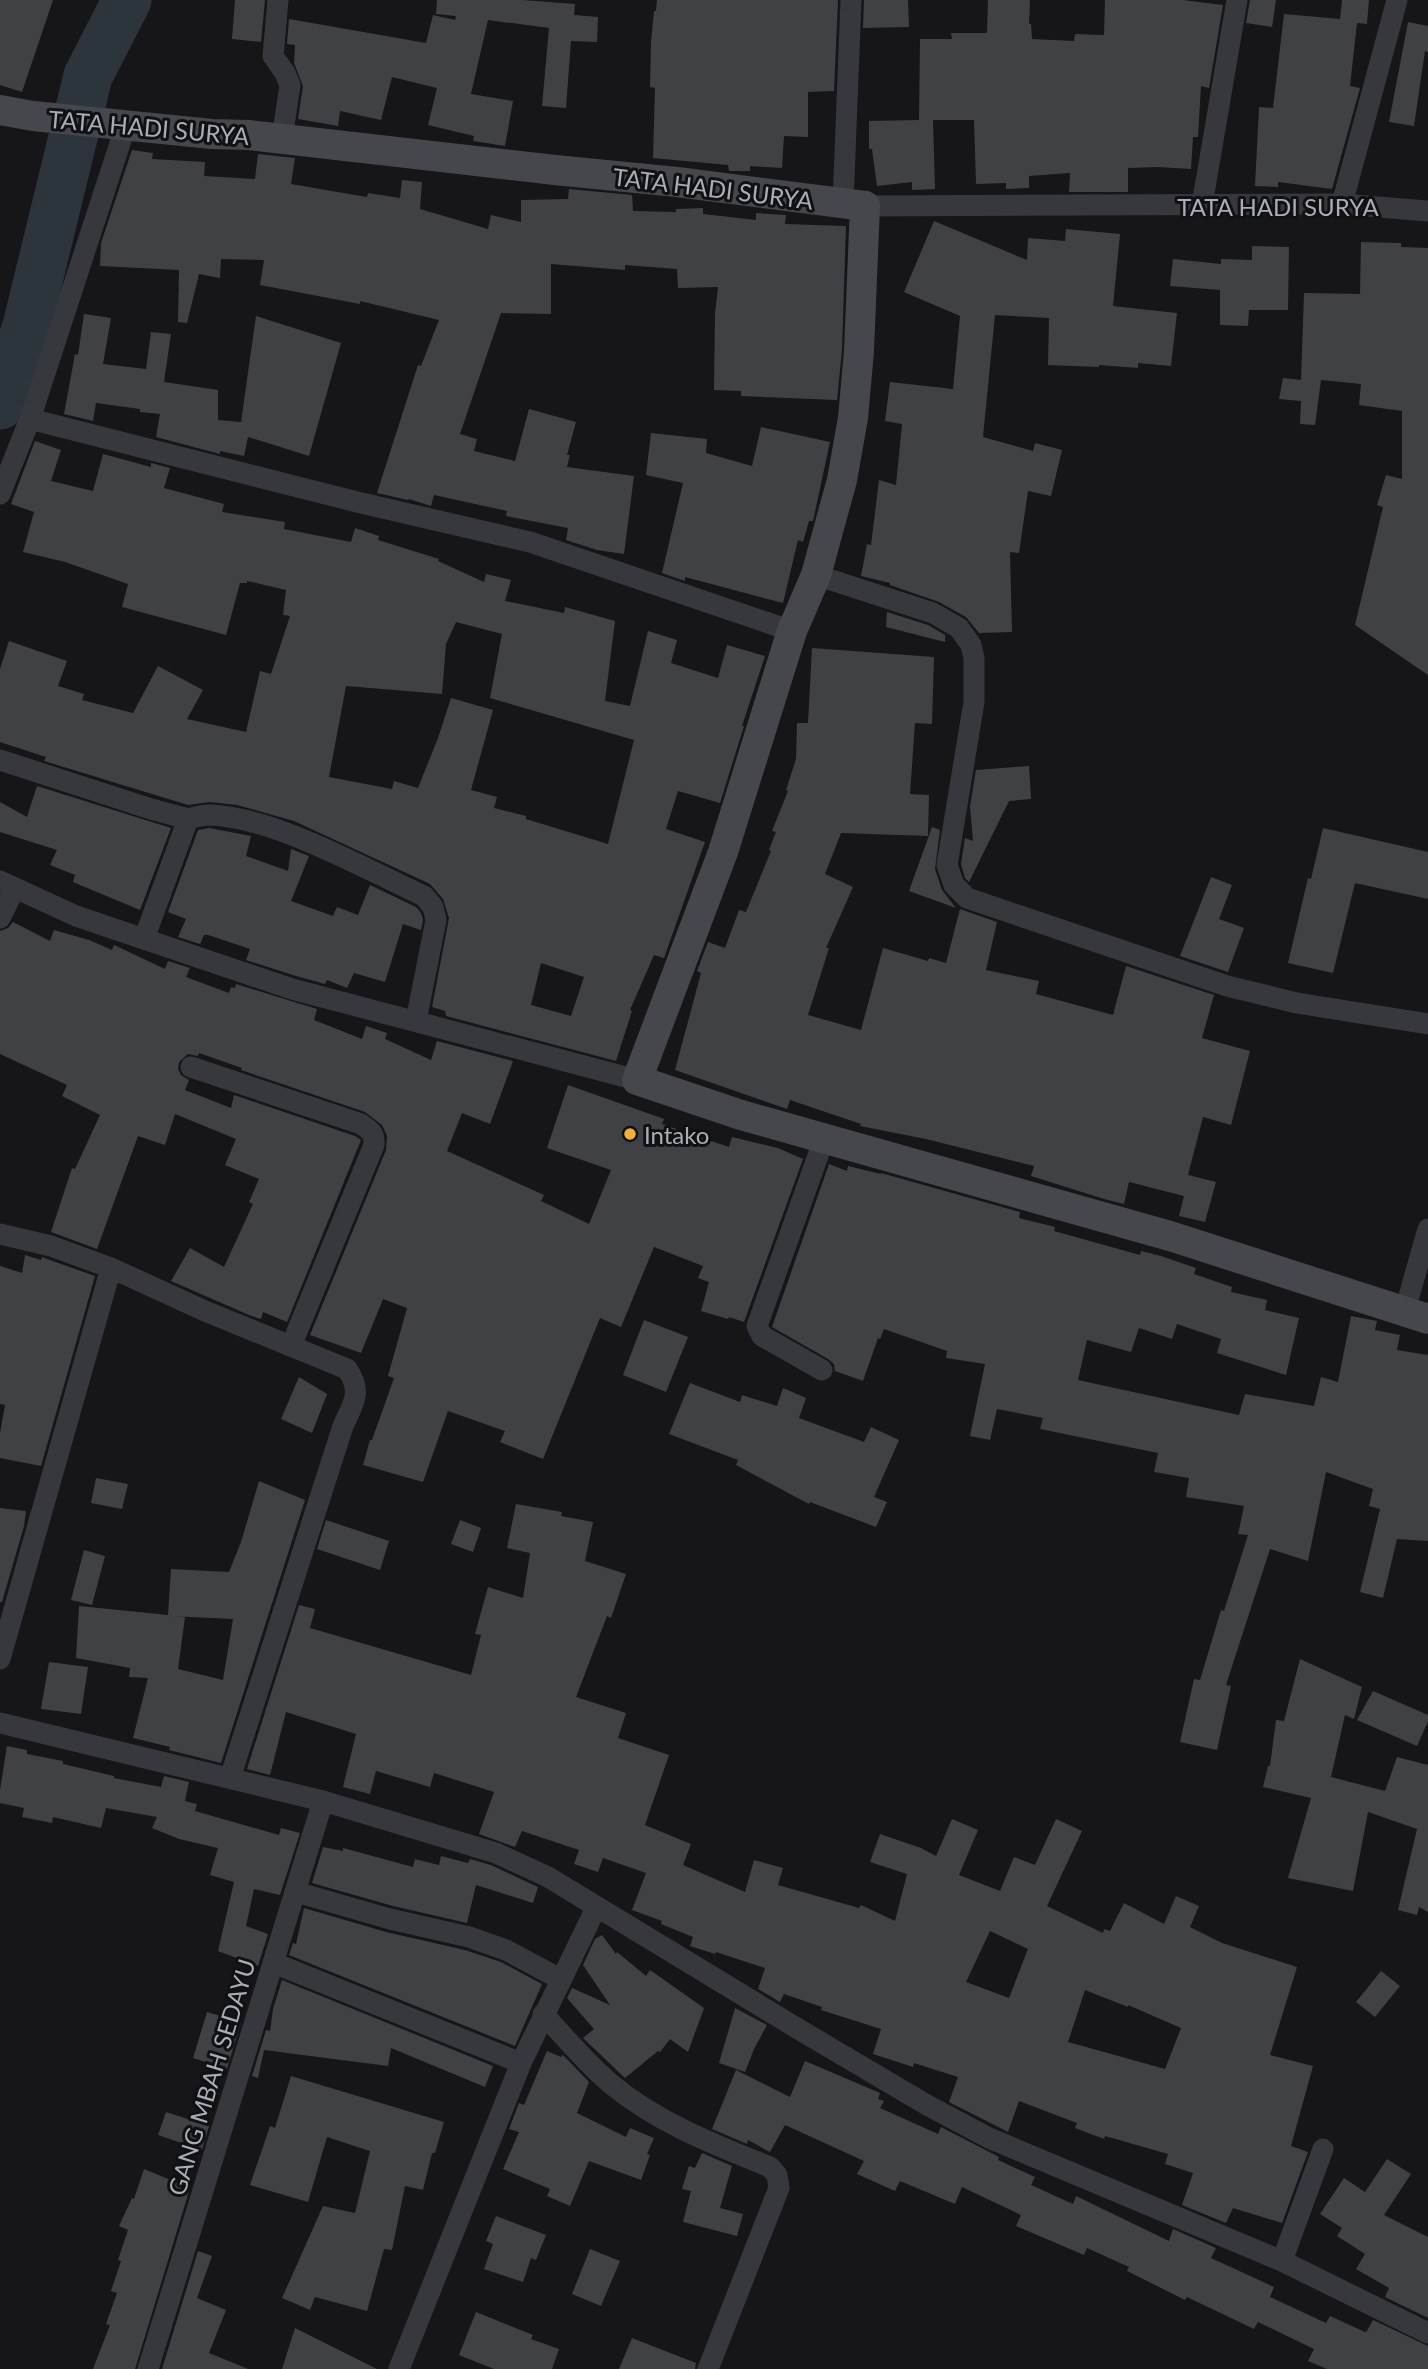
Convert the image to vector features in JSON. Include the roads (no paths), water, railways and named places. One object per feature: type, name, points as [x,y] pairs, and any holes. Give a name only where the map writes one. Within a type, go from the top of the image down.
[{"type":"street","points":[[278,0],[273,56],[290,85],[282,139]]},
{"type":"street","points":[[637,1080],[723,852],[792,631],[816,575],[842,480],[853,418],[859,351],[851,0]]},
{"type":"street","points":[[1202,205],[1237,0]]},
{"type":"street","points":[[1342,204],[1397,0]]},
{"type":"street","name":"TATA HADI SURYA","points":[[0,110],[33,116],[282,139],[677,182],[854,205],[1342,204],[1428,211]]},
{"type":"street","points":[[0,494],[30,419],[114,124]]},
{"type":"street","points":[[30,419],[356,502],[530,542],[792,631]]},
{"type":"street","points":[[816,575],[933,613],[959,628],[971,645],[974,658],[974,702],[947,865],[954,885],[967,898],[1227,986],[1297,1003],[1428,1024]]},
{"type":"street","points":[[0,760],[188,819],[208,815],[251,822],[284,832],[424,896],[433,907],[436,920],[416,1021]]},
{"type":"street","points":[[144,939],[188,819]]},
{"type":"street","points":[[0,918],[8,885],[76,916],[292,989],[637,1080],[741,1115],[1170,1236],[1416,1315],[1428,1229]]},
{"type":"street","points":[[191,1067],[361,1124],[370,1130],[374,1137],[374,1145],[291,1346]]},
{"type":"street","points":[[822,1370],[762,1336],[757,1326],[824,1139]]},
{"type":"street","points":[[0,1234],[51,1246],[111,1268],[205,1311],[347,1369],[356,1388],[356,1398],[343,1426],[230,1778]]},
{"type":"street","points":[[0,1659],[111,1268]]},
{"type":"street","points":[[0,1723],[323,1801],[496,1853],[548,1877],[904,2092],[989,2138],[1282,2261],[1428,2333]]},
{"type":"street","name":"GANG MBAH SEDAYU","points":[[148,2369],[323,1801]]},
{"type":"street","points":[[296,1892],[390,1919],[469,1937],[506,1951],[560,1979]]},
{"type":"street","points":[[399,2369],[521,2063],[596,1908]]},
{"type":"street","points":[[274,1964],[521,2063]]},
{"type":"street","points":[[543,2014],[611,2084],[645,2108],[707,2141],[770,2168],[778,2175],[779,2188],[708,2369]]},
{"type":"street","points":[[1282,2261],[1323,2149]]},
{"type":"waterway","points":[[0,405],[27,326],[88,76],[127,0]]},
{"type":"place","name":"Intako","points":[[630,1134]]}]
